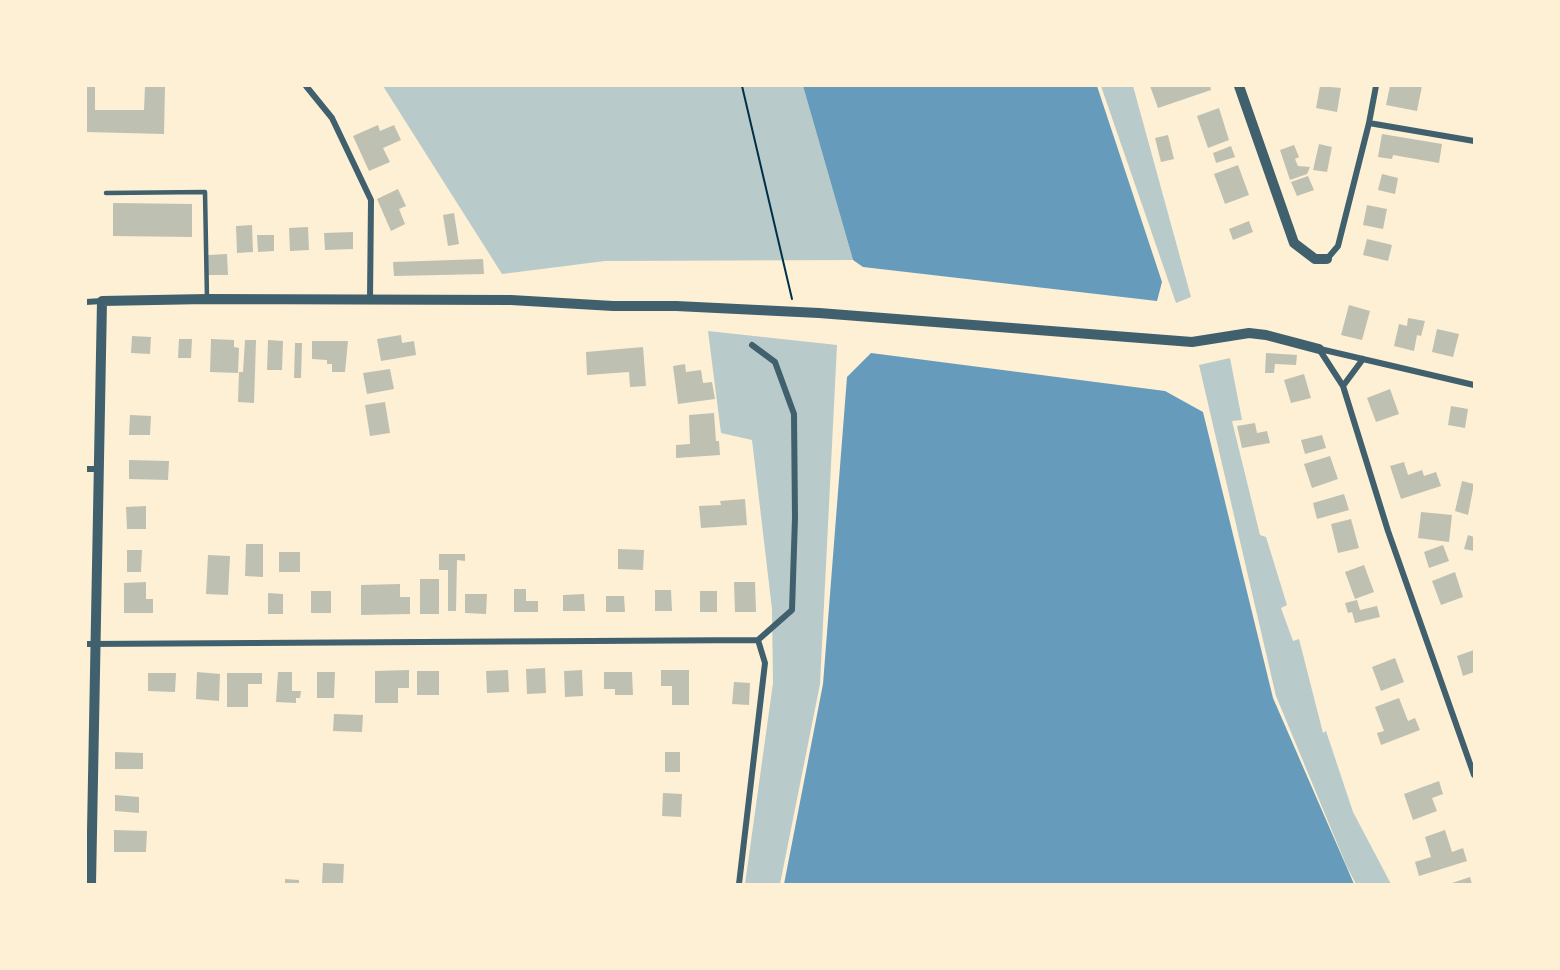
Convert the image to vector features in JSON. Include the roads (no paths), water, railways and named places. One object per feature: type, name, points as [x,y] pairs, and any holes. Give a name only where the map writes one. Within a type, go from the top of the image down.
[{"type":"street","points":[[306,86],[332,118],[371,200],[370,300]]},
{"type":"street","points":[[1239,86],[1294,243],[1315,259],[1327,259],[1338,246],[1376,86]]},
{"type":"street","points":[[1369,123],[1474,141]]},
{"type":"street","points":[[86,302],[207,299],[511,300],[819,313],[1192,342],[1249,333],[1266,335],[1474,385]]},
{"type":"street","points":[[91,885],[90,644],[98,469],[102,302]]},
{"type":"street","points":[[90,644],[758,640],[792,610],[795,518],[794,414],[775,362],[752,345]]},
{"type":"street","points":[[1319,349],[1343,386],[1388,531],[1474,775]]},
{"type":"street","points":[[1343,386],[1362,359]]},
{"type":"street","points":[[86,469],[98,469]]},
{"type":"street","points":[[739,885],[765,663],[758,640]]},
{"type":"lane","points":[[106,194],[205,192],[207,299]]},
{"type":"water","points":[[803,86],[1097,86],[1162,282],[1157,301],[863,267],[853,260]]},
{"type":"water","points":[[871,353],[1165,391],[1203,412],[1273,698],[1354,884],[784,884],[823,684],[847,377]]}]
